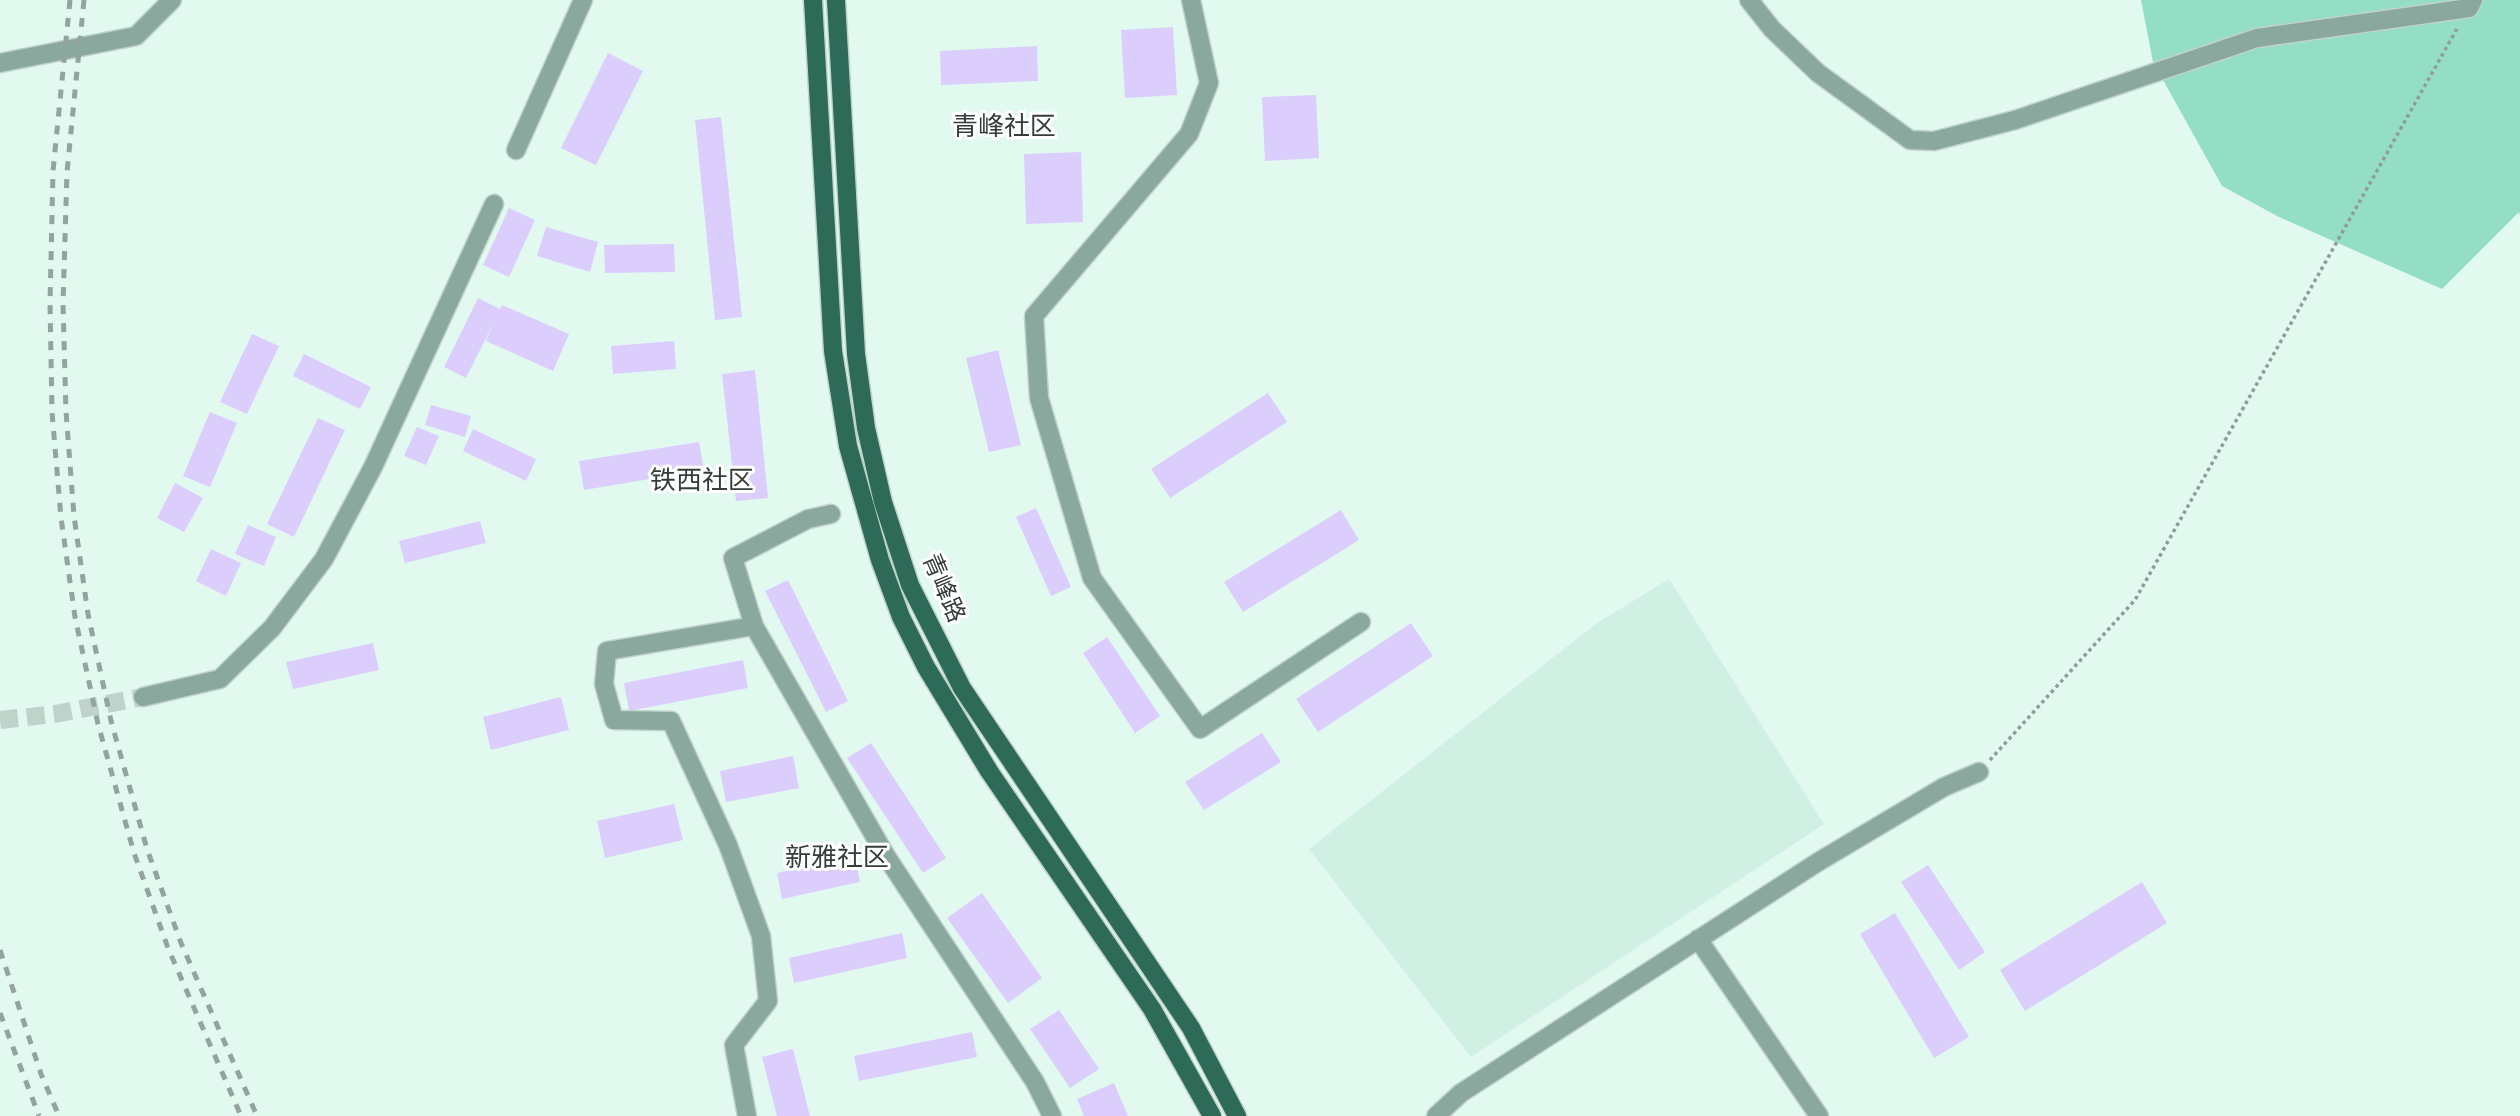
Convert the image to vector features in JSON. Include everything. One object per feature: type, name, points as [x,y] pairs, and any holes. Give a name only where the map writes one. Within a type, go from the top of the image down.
[{"type":"main road","name":"青峰路","points":[[813,0],[833,351],[848,446],[880,560],[901,617],[939,689],[989,771],[1152,1009],[1212,1116]]},
{"type":"main road","name":"青峰路","points":[[836,0],[856,354],[866,428],[883,502],[910,585],[962,688],[1191,1028],[1237,1116]]},
{"type":"street","points":[[0,63],[136,36],[172,0]]},
{"type":"street","points":[[516,150],[583,0]]},
{"type":"street","points":[[1191,0],[1209,83],[1189,134],[1034,316],[1039,398],[1091,578],[1200,729],[1361,622]]},
{"type":"street","points":[[1749,0],[1772,29],[1818,73],[1910,140],[1934,141],[2015,120],[2257,38],[2471,4]]},
{"type":"street","points":[[142,697],[220,680],[272,628],[324,559],[373,467],[494,204]]},
{"type":"street","points":[[831,514],[808,519],[733,558],[754,626],[886,856],[1035,1082],[1052,1116]]},
{"type":"street","points":[[747,1116],[734,1045],[768,1001],[761,936],[728,845],[671,721],[614,720],[604,684],[607,651],[754,626]]},
{"type":"street","points":[[1436,1116],[1461,1093],[1698,939],[1944,787],[1979,772]]},
{"type":"street","points":[[1698,939],[1819,1116]]},
{"type":"path","points":[[1979,772],[2135,600],[2471,4]]},
{"type":"shaded area","points":[[1669,579],[1824,824],[1471,1057],[1309,849],[1597,623]]},
{"type":"green space","points":[[2141,0],[2520,0],[2520,216],[2519,212],[2442,289],[2279,217],[2222,186],[2153,62]]},
{"type":"building","points":[[1173,27],[1177,95],[1125,98],[1121,30]]},
{"type":"building","points":[[1037,46],[1038,81],[941,85],[940,51]]},
{"type":"building","points":[[608,53],[643,71],[596,165],[561,148]]},
{"type":"building","points":[[1316,95],[1319,158],[1265,161],[1262,97]]},
{"type":"building","points":[[721,117],[742,317],[715,320],[695,120]]},
{"type":"building","points":[[1081,152],[1083,222],[1026,224],[1024,154]]},
{"type":"building","points":[[509,208],[535,220],[509,277],[483,265]]},
{"type":"building","points":[[546,227],[598,242],[590,272],[537,256]]},
{"type":"building","points":[[674,244],[675,272],[605,273],[604,245]]},
{"type":"building","points":[[478,298],[500,309],[502,305],[569,334],[553,371],[486,341],[493,324],[466,378],[444,367]]},
{"type":"building","points":[[252,334],[279,346],[247,414],[220,402]]},
{"type":"building","points":[[674,341],[676,369],[613,374],[611,346]]},
{"type":"building","points":[[998,350],[1021,445],[989,452],[966,358]]},
{"type":"building","points":[[304,354],[371,387],[360,409],[293,376]]},
{"type":"building","points":[[755,370],[768,498],[736,501],[722,374]]},
{"type":"building","points":[[1268,393],[1287,422],[1170,498],[1151,469]]},
{"type":"building","points":[[431,405],[471,416],[465,437],[425,425]]},
{"type":"building","points":[[210,412],[237,423],[210,487],[183,476]]},
{"type":"building","points":[[318,418],[345,430],[294,537],[267,524]]},
{"type":"building","points":[[417,427],[439,436],[426,465],[404,456]]},
{"type":"building","points":[[473,429],[536,459],[526,481],[463,451]]},
{"type":"building","points":[[699,442],[704,470],[584,490],[579,461]]},
{"type":"building","points":[[175,483],[203,498],[184,532],[157,518]]},
{"type":"building","points":[[1036,508],[1071,587],[1051,596],[1016,517]]},
{"type":"building","points":[[1341,510],[1359,540],[1243,612],[1224,582]]},
{"type":"building","points":[[480,521],[486,543],[405,563],[399,541]]},
{"type":"building","points":[[248,525],[276,537],[264,566],[235,554]]},
{"type":"building","points":[[211,549],[241,563],[226,596],[196,581]]},
{"type":"building","points":[[788,580],[848,701],[826,712],[765,591]]},
{"type":"building","points":[[1411,623],[1433,656],[1318,732],[1296,699]]},
{"type":"building","points":[[1107,637],[1160,716],[1135,733],[1083,653]]},
{"type":"building","points":[[373,643],[379,670],[293,689],[286,662]]},
{"type":"building","points":[[743,660],[748,688],[629,711],[624,683]]},
{"type":"building","points":[[561,697],[569,730],[491,750],[483,717]]},
{"type":"building","points":[[1262,733],[1281,762],[1204,810],[1185,782]]},
{"type":"building","points":[[871,743],[946,858],[923,873],[847,758]]},
{"type":"building","points":[[793,756],[799,788],[726,802],[720,771]]},
{"type":"building","points":[[674,804],[683,840],[605,858],[597,821]]},
{"type":"building","points":[[855,855],[860,882],[782,899],[777,873]]},
{"type":"building","points":[[1928,865],[1985,952],[1959,970],[1901,882]]},
{"type":"building","points":[[2142,882],[2167,923],[2025,1011],[2000,970]]},
{"type":"building","points":[[982,893],[1042,978],[1008,1003],[947,918]]},
{"type":"building","points":[[1895,913],[1969,1037],[1934,1058],[1860,934]]},
{"type":"building","points":[[902,933],[907,958],[794,983],[789,958]]},
{"type":"building","points":[[1059,1010],[1099,1069],[1070,1088],[1030,1029]]},
{"type":"building","points":[[972,1032],[977,1057],[859,1081],[854,1056]]},
{"type":"building","points":[[793,1049],[810,1116],[777,1116],[762,1057]]},
{"type":"building","points":[[1114,1083],[1128,1116],[1084,1116],[1077,1099]]},
{"type":"tunnel","points":[[0,720],[55,714],[143,697]]},
{"type":"railway","points":[[70,0],[53,171],[50,303],[52,412],[61,518],[75,617],[98,724],[134,853],[168,948],[241,1116]]},
{"type":"railway","points":[[84,0],[67,172],[63,304],[66,412],[74,516],[88,614],[111,721],[147,849],[181,943],[257,1116]]},
{"type":"railway","points":[[0,950],[41,1074],[59,1116]]},
{"type":"railway","points":[[0,1013],[39,1116]]},
{"type":"district","name":"青峰社区","points":[[1004,130]]},
{"type":"district","name":"铁西社区","points":[[702,484]]},
{"type":"district","name":"新雅社区","points":[[837,861]]}]
